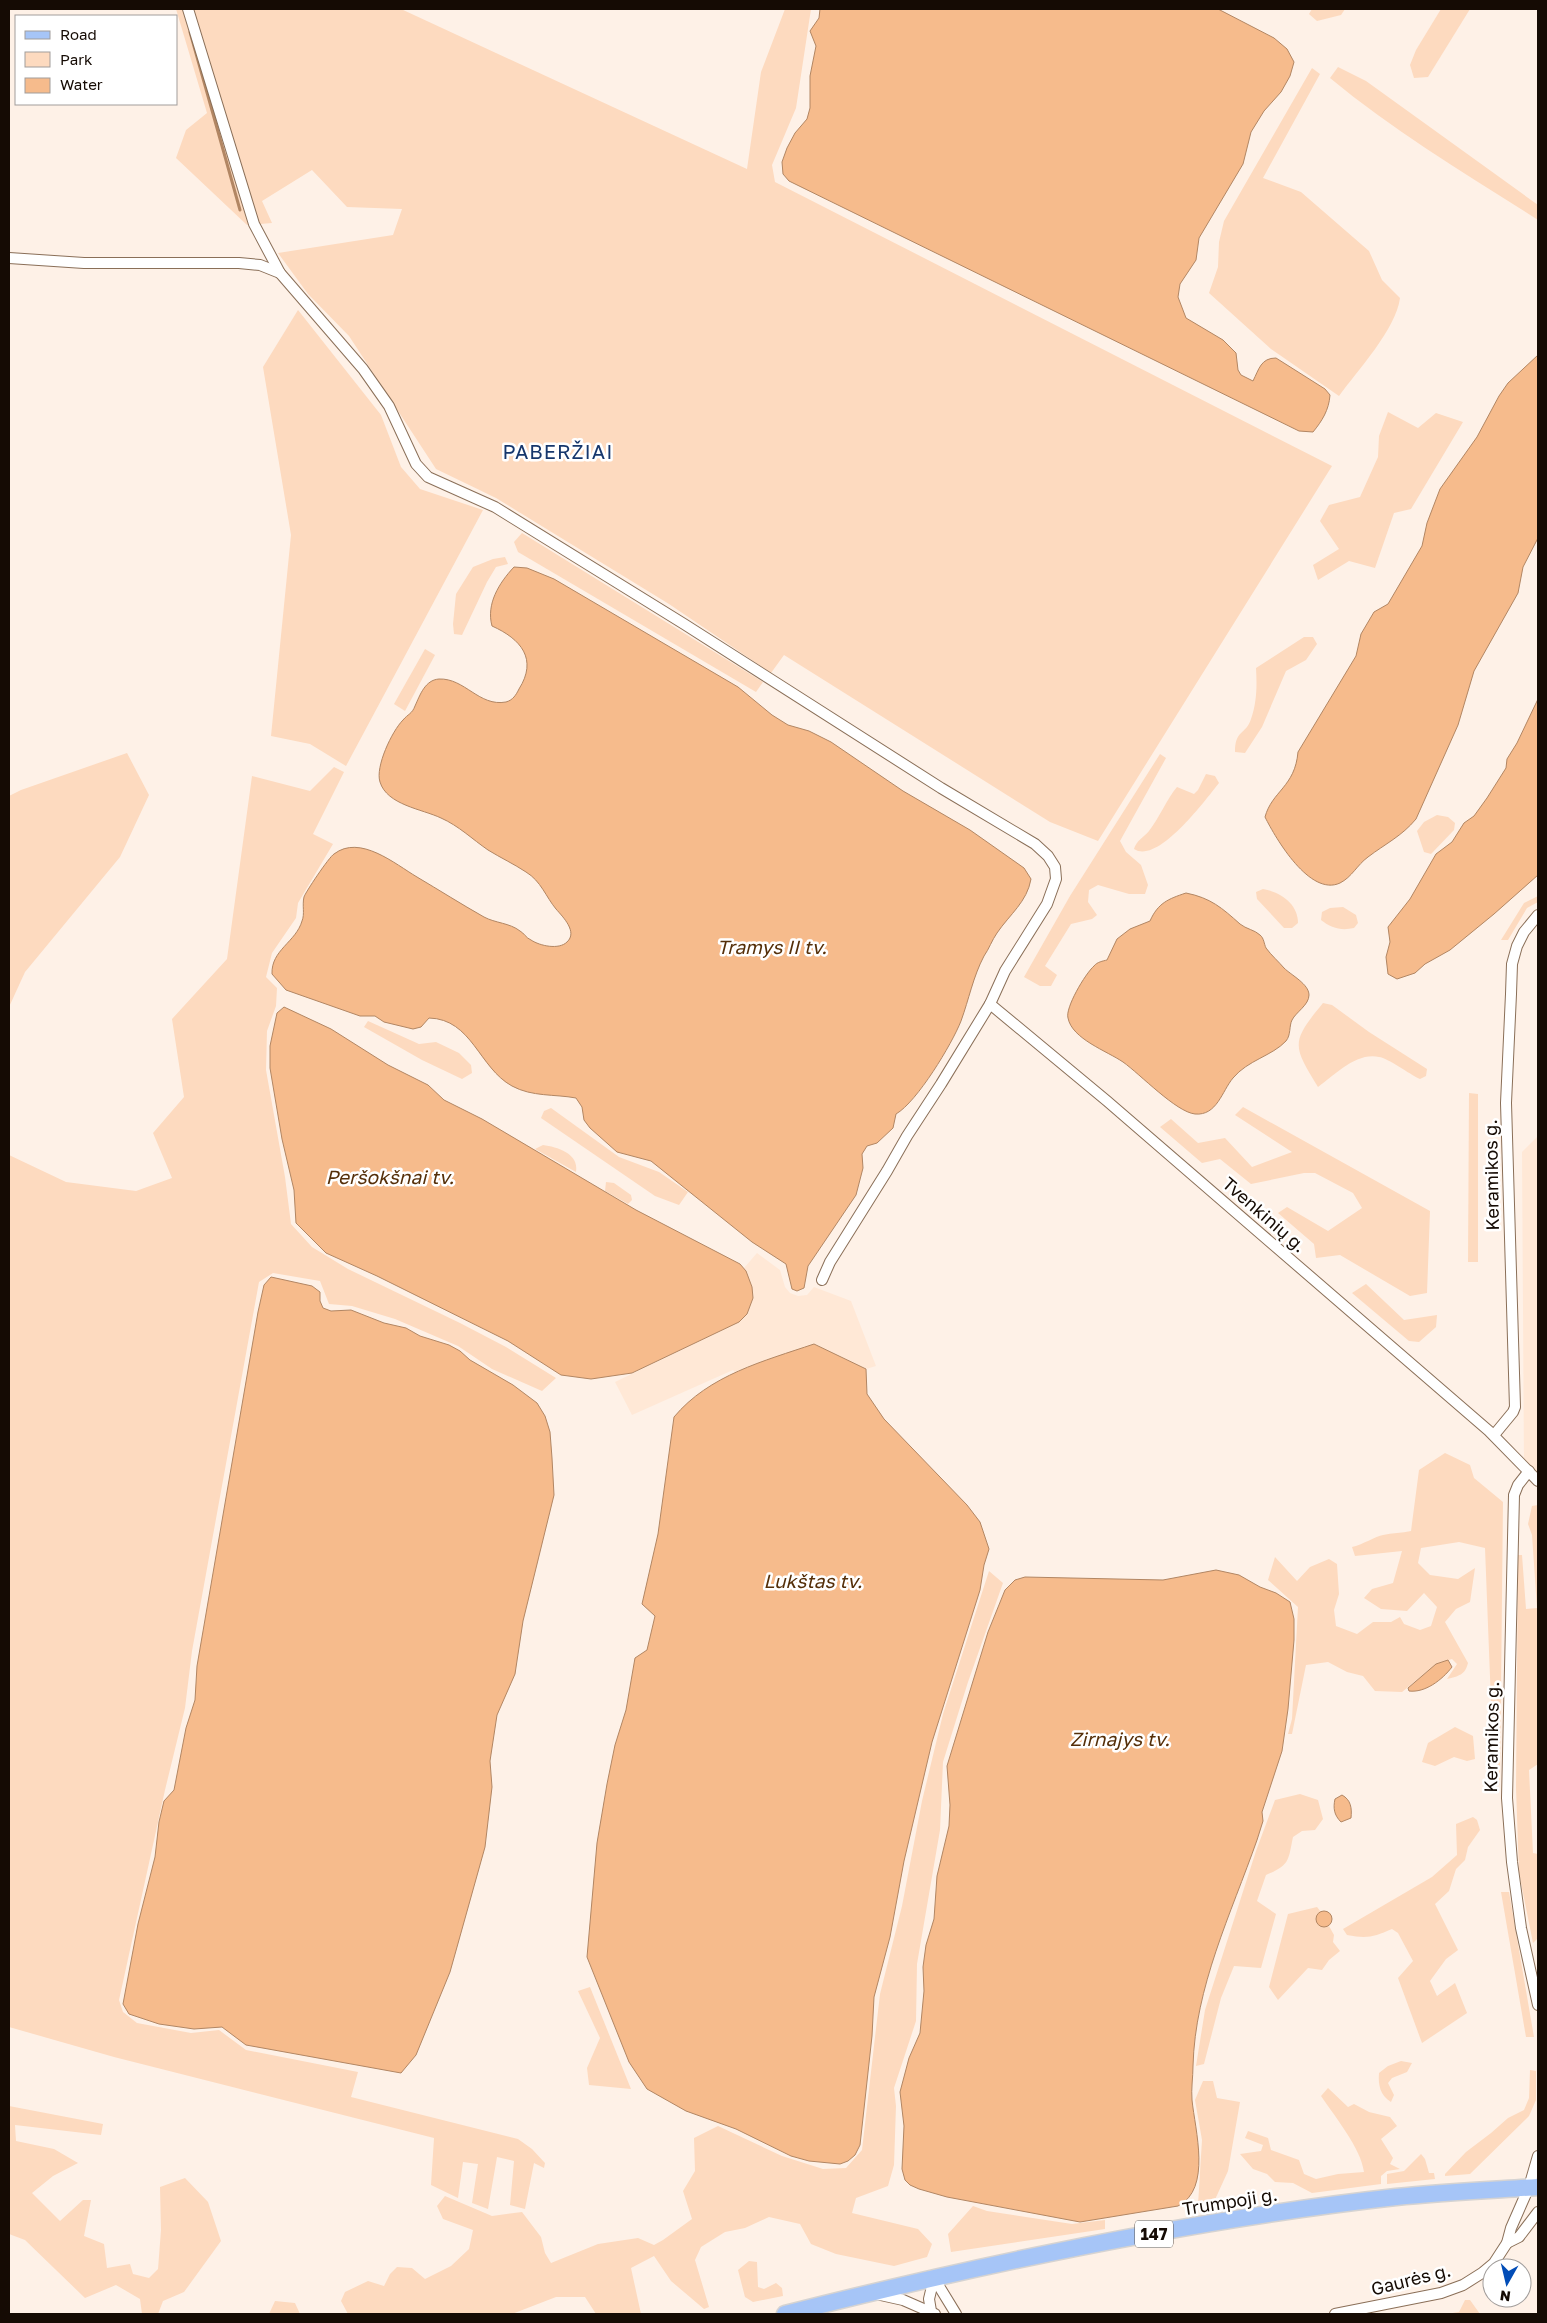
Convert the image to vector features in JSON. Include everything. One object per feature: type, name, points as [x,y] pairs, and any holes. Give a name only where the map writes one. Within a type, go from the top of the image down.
[{"type":"main road","name":"Trumpoji g.","points":[[785,2314],[870,2292],[1075,2247],[1244,2219],[1397,2197],[1534,2187]]},
{"type":"street","points":[[188,9],[254,224],[280,273],[363,369],[389,406],[416,464],[428,477],[495,507],[1035,844],[1048,856],[1055,867],[1056,879],[1047,904],[1005,972],[990,1004],[830,1262],[822,1280]]},
{"type":"street","points":[[9,258],[84,263],[239,263],[260,265],[280,273]]},
{"type":"street","name":"Keramikos g.","points":[[1494,1436],[1513,1412],[1514,1407],[1506,1103],[1512,964],[1524,932],[1538,915]]},
{"type":"street","name":"Tvenkinių g.","points":[[990,1004],[1107,1101],[1494,1436],[1538,1481]]},
{"type":"street","name":"Keramikos g.","points":[[1528,1471],[1514,1495],[1507,1798],[1512,1862],[1521,1928],[1538,2005]]},
{"type":"street","name":"Gaurės g.","points":[[1508,2243],[1511,2228],[1534,2187],[1538,2156]]},
{"type":"street","name":"Gaurės g.","points":[[1335,2314],[1441,2293],[1463,2284],[1494,2262],[1508,2243],[1519,2237],[1538,2212]]},
{"type":"street","points":[[933,2313],[929,2299],[934,2278]]},
{"type":"street","points":[[934,2278],[956,2314]]},
{"type":"street","points":[[870,2292],[903,2300],[933,2313]]},
{"type":"shaded area","points":[[1538,1136],[1538,1481],[1524,1466],[1522,1152]]},
{"type":"shaded area","points":[[757,1253],[780,1270],[785,1287],[790,1293],[798,1296],[807,1295],[814,1287],[851,1301],[876,1366],[866,1369],[814,1344],[735,1372],[733,1370],[632,1415],[615,1382],[739,1322],[747,1314],[753,1298],[744,1268]]},
{"type":"green space","points":[[176,9],[401,9],[747,169],[761,72],[785,9],[811,9],[796,108],[772,165],[775,182],[1332,466],[1098,841],[1050,822],[784,655],[771,673],[669,604],[496,498],[436,469],[349,336],[308,294],[278,253],[393,235],[402,209],[347,207],[312,170],[262,201],[272,223],[247,225],[176,158],[186,130],[207,113]]},
{"type":"green space","points":[[1312,9],[1345,9],[1341,15],[1317,21],[1309,14]]},
{"type":"green space","points":[[1441,9],[1470,9],[1428,77],[1414,78],[1410,65],[1416,50]]},
{"type":"green space","points":[[1338,67],[1366,81],[1538,205],[1538,220],[1432,152],[1355,98],[1330,78]]},
{"type":"green space","points":[[1312,68],[1320,74],[1263,178],[1301,192],[1369,251],[1382,280],[1400,298],[1397,310],[1384,336],[1339,396],[1271,349],[1209,293],[1218,267],[1219,242],[1224,221]]},
{"type":"green space","points":[[298,310],[381,415],[401,467],[420,489],[483,510],[346,766],[310,744],[271,736],[291,535],[263,367]]},
{"type":"green space","points":[[1388,412],[1418,428],[1436,413],[1463,422],[1411,509],[1394,513],[1375,568],[1349,561],[1318,580],[1313,565],[1339,549],[1320,521],[1329,505],[1360,497],[1378,457],[1379,436]]},
{"type":"green space","points":[[522,533],[763,682],[756,692],[518,552],[514,542]]},
{"type":"green space","points":[[505,557],[508,564],[496,567],[462,635],[454,634],[456,594],[473,567],[493,559]]},
{"type":"green space","points":[[1304,637],[1313,637],[1317,644],[1306,660],[1286,671],[1262,727],[1245,753],[1235,752],[1237,739],[1249,724],[1253,713],[1256,694],[1256,668]]},
{"type":"green space","points":[[425,649],[435,655],[405,711],[394,704]]},
{"type":"green space","points":[[127,753],[149,795],[120,857],[25,972],[9,1007],[9,796],[21,790]]},
{"type":"green space","points":[[1160,754],[1166,758],[1120,841],[1126,852],[1141,865],[1148,885],[1145,894],[1129,894],[1098,885],[1089,890],[1088,902],[1097,915],[1092,919],[1071,924],[1045,966],[1057,975],[1051,986],[1040,986],[1024,977],[1070,896]]},
{"type":"green space","points":[[334,767],[344,772],[313,834],[333,844],[298,903],[296,918],[272,953],[266,977],[277,988],[276,1006],[267,1031],[266,1070],[285,1177],[291,1224],[312,1247],[348,1269],[506,1347],[556,1378],[542,1391],[492,1369],[458,1346],[395,1319],[352,1306],[329,1304],[320,1281],[273,1273],[259,1282],[192,1651],[185,1708],[119,2000],[123,2012],[137,2023],[191,2033],[219,2030],[246,2050],[358,2072],[351,2097],[518,2139],[532,2149],[545,2163],[544,2168],[534,2163],[525,2209],[510,2205],[514,2161],[497,2157],[488,2209],[472,2203],[478,2164],[463,2162],[458,2198],[431,2185],[434,2138],[114,2057],[9,2027],[9,1155],[66,1182],[136,1191],[172,1178],[153,1133],[184,1097],[172,1019],[227,959],[252,776],[310,791]]},
{"type":"green space","points":[[1206,774],[1215,776],[1219,783],[1181,828],[1156,848],[1144,851],[1134,849],[1138,841],[1153,826],[1177,787],[1194,794]]},
{"type":"green space","points":[[1437,815],[1448,817],[1455,823],[1454,830],[1431,854],[1424,852],[1417,831],[1424,822]]},
{"type":"green space","points":[[1263,889],[1276,893],[1287,900],[1295,910],[1298,923],[1292,928],[1284,928],[1257,899],[1256,892]]},
{"type":"green space","points":[[1538,896],[1538,902],[1527,908],[1508,940],[1501,940],[1524,903]]},
{"type":"green space","points":[[1343,907],[1356,915],[1358,923],[1354,928],[1336,928],[1321,920],[1322,912],[1330,908]]},
{"type":"green space","points":[[1323,1003],[1332,1005],[1369,1032],[1427,1069],[1426,1076],[1420,1079],[1388,1060],[1370,1056],[1354,1061],[1318,1087],[1303,1062],[1299,1044],[1300,1036],[1305,1027]]},
{"type":"green space","points":[[368,1021],[419,1044],[436,1042],[459,1053],[471,1065],[472,1073],[462,1079],[422,1060],[364,1027]]},
{"type":"green space","points":[[1469,1093],[1478,1094],[1478,1262],[1468,1262]]},
{"type":"green space","points":[[1243,1107],[1430,1211],[1427,1293],[1410,1296],[1340,1255],[1316,1258],[1314,1244],[1278,1213],[1287,1207],[1328,1231],[1362,1208],[1353,1193],[1315,1173],[1304,1173],[1251,1184],[1220,1159],[1202,1163],[1160,1127],[1171,1119],[1198,1143],[1225,1138],[1252,1167],[1292,1152],[1235,1115]]},
{"type":"green space","points":[[551,1108],[619,1157],[659,1172],[688,1192],[679,1205],[655,1196],[541,1118],[544,1111]]},
{"type":"green space","points":[[543,1145],[560,1149],[571,1156],[576,1165],[576,1172],[535,1149]]},
{"type":"green space","points":[[606,1182],[614,1183],[631,1195],[632,1200],[628,1204],[605,1191]]},
{"type":"green space","points":[[1366,1284],[1404,1320],[1437,1315],[1436,1327],[1419,1342],[1409,1341],[1352,1293]]},
{"type":"green space","points":[[1445,1453],[1470,1465],[1474,1478],[1503,1502],[1500,1785],[1494,1780],[1485,1548],[1459,1542],[1421,1548],[1418,1563],[1430,1575],[1458,1579],[1475,1568],[1470,1602],[1456,1609],[1445,1622],[1468,1663],[1463,1673],[1447,1679],[1457,1664],[1452,1659],[1436,1664],[1402,1692],[1375,1691],[1363,1676],[1347,1672],[1328,1662],[1306,1665],[1292,1734],[1288,1734],[1292,1719],[1298,1607],[1268,1580],[1275,1557],[1297,1581],[1310,1567],[1329,1559],[1337,1564],[1339,1594],[1334,1610],[1336,1626],[1357,1634],[1373,1622],[1391,1622],[1400,1617],[1404,1624],[1420,1630],[1431,1626],[1437,1607],[1424,1593],[1407,1611],[1381,1609],[1364,1598],[1372,1589],[1393,1583],[1402,1551],[1355,1556],[1352,1547],[1386,1534],[1411,1531],[1419,1470]]},
{"type":"green space","points":[[1538,1505],[1538,1764],[1529,1770],[1533,1853],[1538,1854],[1538,1938],[1533,1943],[1519,1873],[1516,1788],[1518,1555],[1522,1555],[1526,1609],[1537,1608],[1532,1535],[1528,1524],[1532,1506]]},
{"type":"green space","points":[[989,1571],[1003,1583],[968,1682],[943,1762],[940,1830],[917,1964],[916,2021],[894,2088],[896,2106],[894,2165],[888,2186],[856,2198],[852,2213],[918,2229],[932,2244],[927,2257],[894,2266],[836,2254],[811,2244],[800,2224],[769,2217],[745,2228],[725,2232],[701,2247],[695,2260],[709,2307],[704,2309],[671,2281],[654,2256],[631,2268],[641,2314],[596,2314],[585,2297],[556,2297],[512,2314],[348,2314],[341,2301],[345,2292],[368,2281],[384,2286],[390,2274],[397,2267],[412,2268],[425,2279],[451,2266],[469,2249],[473,2230],[443,2219],[437,2206],[445,2196],[492,2216],[522,2212],[541,2237],[545,2253],[551,2263],[598,2244],[638,2238],[654,2245],[692,2219],[683,2191],[695,2171],[694,2138],[718,2126],[782,2156],[823,2169],[846,2168],[862,2150],[880,1994],[902,1906],[922,1801],[943,1714]]},
{"type":"green space","points":[[1455,1727],[1473,1736],[1475,1759],[1467,1761],[1454,1757],[1435,1766],[1422,1762],[1428,1743]]},
{"type":"green space","points":[[1300,1794],[1318,1800],[1323,1819],[1315,1830],[1302,1831],[1293,1837],[1287,1861],[1280,1868],[1266,1875],[1257,1901],[1276,1914],[1261,1968],[1234,1966],[1221,1998],[1204,2064],[1196,2066],[1205,2010],[1256,1851],[1275,1800]]},
{"type":"green space","points":[[1473,1817],[1477,1820],[1480,1830],[1468,1847],[1465,1860],[1456,1869],[1449,1891],[1435,1904],[1458,1950],[1446,1959],[1430,1981],[1437,1996],[1455,1983],[1467,2013],[1422,2043],[1398,1978],[1413,1961],[1398,1933],[1392,1929],[1375,1935],[1360,1937],[1347,1935],[1343,1929],[1432,1877],[1457,1855],[1456,1824]]},
{"type":"green space","points":[[1501,1892],[1509,1892],[1534,2037],[1526,2037]]},
{"type":"green space","points":[[1317,1907],[1321,1912],[1317,1914],[1327,1927],[1329,1926],[1334,1935],[1333,1942],[1340,1951],[1329,1960],[1322,1970],[1308,1968],[1278,2000],[1269,1987],[1288,1914]]},
{"type":"green space","points":[[590,1987],[631,2089],[589,2085],[587,2068],[600,2038],[578,1991]]},
{"type":"green space","points":[[1401,2061],[1412,2063],[1407,2072],[1392,2078],[1388,2083],[1394,2095],[1391,2102],[1380,2089],[1379,2073],[1388,2066]]},
{"type":"green space","points":[[1530,2070],[1536,2071],[1536,2100],[1529,2116],[1470,2174],[1445,2176],[1466,2152],[1508,2118],[1524,2110],[1529,2098]]},
{"type":"green space","points":[[1203,2081],[1213,2081],[1217,2098],[1240,2102],[1228,2171],[1213,2204],[1198,2205],[1202,2140],[1195,2100]]},
{"type":"green space","points":[[1328,2088],[1348,2107],[1354,2104],[1369,2112],[1390,2117],[1397,2126],[1381,2139],[1393,2158],[1390,2164],[1400,2169],[1387,2171],[1381,2176],[1381,2184],[1312,2193],[1293,2183],[1275,2182],[1267,2174],[1253,2169],[1240,2154],[1261,2151],[1263,2145],[1245,2138],[1248,2131],[1268,2138],[1271,2150],[1299,2160],[1304,2174],[1316,2179],[1338,2174],[1364,2172],[1353,2143],[1321,2096]]},
{"type":"green space","points":[[9,2106],[103,2124],[101,2135],[15,2125],[16,2141],[54,2149],[78,2163],[53,2176],[32,2193],[60,2221],[83,2200],[91,2200],[84,2236],[104,2244],[107,2268],[130,2264],[133,2274],[149,2278],[158,2269],[161,2230],[160,2187],[185,2178],[208,2202],[221,2241],[184,2292],[163,2301],[158,2314],[142,2314],[140,2299],[116,2285],[85,2298],[25,2240],[9,2234]]},
{"type":"green space","points":[[1421,2154],[1425,2159],[1429,2173],[1434,2173],[1435,2179],[1387,2184],[1387,2174],[1404,2171]]},
{"type":"green space","points":[[973,2206],[987,2211],[1072,2224],[1105,2220],[1105,2229],[951,2252],[948,2234]]},
{"type":"green space","points":[[749,2261],[757,2262],[758,2287],[764,2289],[776,2283],[782,2288],[783,2296],[753,2302],[745,2297],[738,2270]]},
{"type":"green space","points":[[1465,2300],[1470,2300],[1480,2314],[1446,2314],[1459,2312]]},
{"type":"green space","points":[[275,2301],[295,2303],[300,2314],[269,2314]]},
{"type":"water","points":[[820,9],[1218,9],[1274,38],[1287,49],[1294,62],[1290,76],[1281,92],[1264,111],[1251,132],[1243,164],[1199,238],[1196,260],[1180,284],[1178,297],[1186,318],[1223,340],[1236,353],[1238,370],[1241,375],[1253,381],[1264,362],[1271,358],[1276,358],[1325,389],[1330,395],[1327,410],[1313,432],[1299,431],[789,181],[783,174],[782,162],[795,133],[807,119],[810,108],[810,76],[816,46],[810,31],[819,18]]},
{"type":"water","points":[[1538,355],[1538,538],[1523,567],[1518,593],[1474,671],[1458,725],[1416,819],[1399,835],[1364,860],[1340,883],[1329,885],[1317,882],[1295,864],[1277,839],[1265,817],[1268,808],[1293,773],[1298,752],[1356,656],[1361,634],[1374,612],[1388,604],[1422,546],[1427,523],[1440,489],[1477,437],[1508,383]]},
{"type":"water","name":"Tramys II tv.","points":[[514,567],[527,568],[554,579],[738,687],[772,715],[788,725],[809,731],[831,742],[903,791],[970,830],[1024,868],[1031,879],[1022,901],[997,933],[984,956],[961,1021],[933,1072],[914,1098],[896,1114],[893,1128],[877,1143],[867,1146],[862,1154],[863,1168],[856,1195],[808,1266],[804,1288],[797,1291],[792,1289],[786,1264],[752,1242],[651,1161],[617,1152],[590,1128],[584,1120],[582,1107],[576,1098],[536,1094],[512,1086],[491,1068],[465,1035],[444,1020],[429,1018],[421,1027],[413,1029],[384,1022],[375,1016],[360,1016],[286,990],[272,974],[275,959],[279,952],[299,928],[303,918],[304,897],[313,882],[334,854],[344,849],[355,847],[377,853],[484,917],[516,928],[535,942],[549,946],[559,946],[570,938],[571,934],[568,925],[539,884],[531,876],[488,850],[448,821],[397,801],[384,790],[380,782],[379,775],[382,759],[390,740],[399,725],[413,711],[421,693],[430,682],[439,679],[448,680],[457,683],[480,697],[496,702],[506,702],[517,693],[527,668],[524,651],[511,637],[492,626],[491,618],[492,602],[495,594],[503,580]]},
{"type":"water","points":[[1538,699],[1538,875],[1450,950],[1425,964],[1415,973],[1397,979],[1388,974],[1386,957],[1390,942],[1388,927],[1410,899],[1436,854],[1452,842],[1464,823],[1474,816],[1487,798],[1506,768],[1507,759],[1517,743]]},
{"type":"water","points":[[1186,893],[1195,895],[1222,908],[1242,926],[1258,933],[1268,951],[1284,968],[1303,983],[1309,995],[1305,1005],[1292,1020],[1289,1036],[1286,1041],[1274,1051],[1239,1072],[1229,1083],[1214,1107],[1202,1114],[1187,1112],[1168,1100],[1123,1062],[1083,1038],[1076,1032],[1068,1018],[1070,1007],[1081,983],[1095,965],[1107,960],[1117,939],[1130,929],[1150,921],[1156,910],[1164,902]]},
{"type":"water","name":"Peršokšnai tv.","points":[[284,1007],[331,1029],[388,1065],[428,1085],[444,1100],[482,1119],[636,1210],[740,1264],[746,1271],[752,1287],[753,1298],[747,1314],[739,1322],[632,1373],[591,1379],[561,1375],[508,1341],[326,1253],[296,1223],[294,1190],[282,1139],[270,1068],[270,1046],[277,1013]]},
{"type":"water","points":[[271,1277],[312,1286],[320,1292],[320,1301],[323,1308],[331,1311],[351,1310],[384,1323],[406,1328],[420,1336],[449,1345],[460,1351],[470,1360],[513,1385],[537,1403],[545,1416],[550,1432],[554,1495],[523,1621],[515,1674],[497,1715],[490,1761],[492,1787],[485,1847],[450,1972],[416,2055],[401,2073],[246,2045],[222,2027],[194,2029],[159,2024],[129,2014],[123,2004],[138,1924],[155,1857],[159,1822],[164,1801],[174,1790],[186,1728],[195,1700],[197,1666],[258,1312],[264,1285]]},
{"type":"water","name":"Lukštas tv.","points":[[814,1344],[866,1369],[867,1394],[884,1419],[967,1505],[980,1522],[989,1549],[980,1590],[932,1742],[904,1861],[890,1937],[874,1997],[872,2036],[860,2145],[855,2155],[848,2161],[840,2164],[809,2161],[791,2156],[736,2129],[686,2111],[647,2089],[629,2062],[587,1957],[597,1843],[607,1784],[615,1745],[626,1710],[635,1658],[647,1650],[655,1616],[642,1604],[658,1534],[674,1417],[704,1390],[720,1380],[757,1363]]},
{"type":"water","name":"Zirnajys tv.","points":[[1216,1570],[1239,1575],[1290,1602],[1294,1619],[1294,1640],[1282,1751],[1262,1812],[1263,1821],[1257,1840],[1216,1951],[1200,2008],[1195,2037],[1192,2092],[1199,2158],[1195,2186],[1188,2198],[1178,2206],[1080,2222],[947,2197],[910,2185],[905,2180],[902,2169],[904,2126],[900,2092],[909,2058],[920,2033],[926,1945],[934,1919],[937,1876],[949,1826],[950,1805],[947,1766],[988,1632],[1005,1590],[1015,1580],[1025,1577],[1163,1580]]},
{"type":"water","points":[[1448,1660],[1452,1667],[1438,1681],[1427,1688],[1409,1691],[1408,1688],[1436,1664]]},
{"type":"water","points":[[1342,1795],[1349,1802],[1351,1818],[1341,1822],[1335,1814],[1334,1805],[1335,1799]]},
{"type":"water","points":[[1321,1911],[1327,1911],[1332,1916],[1330,1925],[1321,1927],[1316,1922],[1316,1916]]},
{"type":"waterway","points":[[190,32],[240,210]]},
{"type":"district","name":"PABERŽIAI","points":[[558,452]]}]
